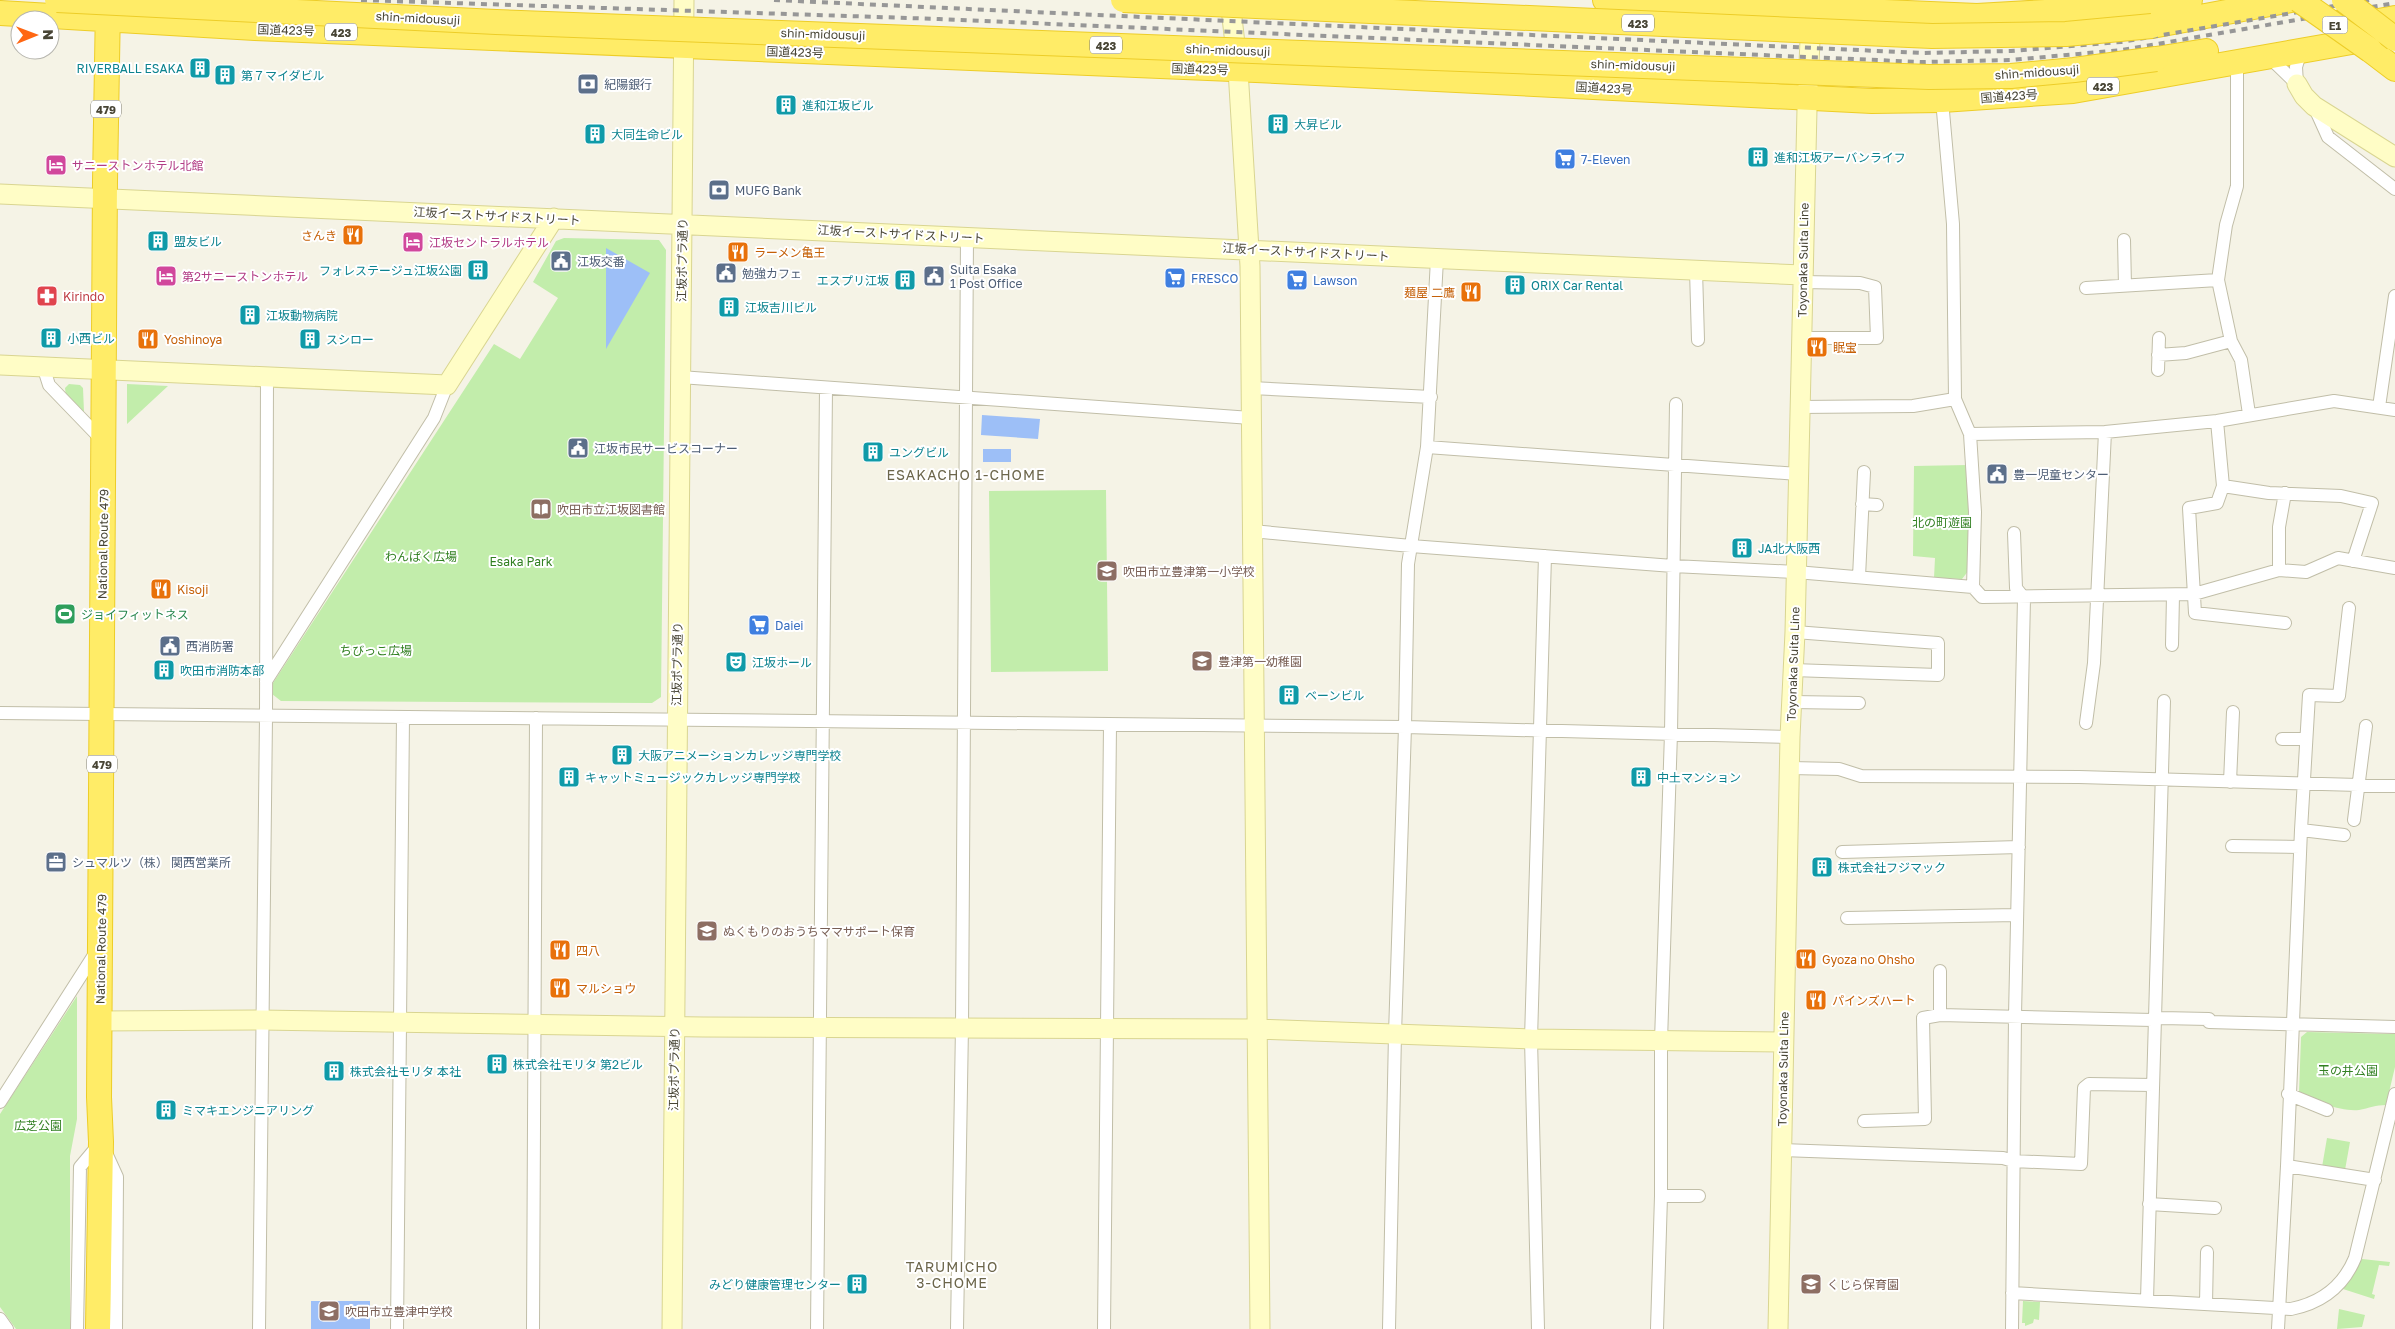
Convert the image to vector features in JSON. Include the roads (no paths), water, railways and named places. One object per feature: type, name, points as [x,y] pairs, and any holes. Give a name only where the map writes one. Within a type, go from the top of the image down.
[{"type":"highway","name":"shin-midousuji","points":[[57,0],[496,22],[1929,77],[2029,74],[2156,59],[2395,18]]},
{"type":"highway","name":"423","points":[[1123,0],[1932,36],[2066,34],[2152,26],[2292,0]]},
{"type":"highway","name":"423","points":[[1605,0],[1929,7],[1986,15],[2148,6],[2190,0]]},
{"type":"highway","name":"E1","points":[[2299,0],[2395,69]]},
{"type":"highway","name":"E1","points":[[2344,0],[2395,39]]},
{"type":"highway","name":"国道423号","points":[[0,13],[108,10],[256,28],[1238,70],[1808,98],[1942,100],[2073,91],[2395,35]]},
{"type":"highway","name":"National Route 479","points":[[98,1329],[101,1142],[100,1021],[105,198],[108,10]]},
{"type":"street","points":[[196,0],[236,3],[256,28]]},
{"type":"street","name":"江坂ポプラ通り","points":[[672,1329],[684,0]]},
{"type":"street","points":[[1230,0],[1238,70],[1249,248],[1260,1329]]},
{"type":"street","name":"Toyonaka Suita Line","points":[[1778,1329],[1790,737],[1795,632],[1802,279],[1812,4]]},
{"type":"street","points":[[2297,84],[2296,67],[2301,51]]},
{"type":"street","points":[[2269,57],[2297,84],[2304,96],[2314,106],[2395,157]]},
{"type":"street","points":[[2237,62],[2236,186],[2226,225],[2218,280],[2231,341],[2241,360],[2249,414]]},
{"type":"street","points":[[1942,100],[1953,224],[1955,399],[1970,434],[1975,512],[1973,586],[1982,597],[2024,598],[2048,595],[2194,594],[2279,570],[2306,572],[2338,558],[2395,568]]},
{"type":"street","points":[[2314,106],[2328,138],[2395,189]]},
{"type":"street","name":"江坂イーストサイドストリート","points":[[0,194],[1249,248],[1437,259],[1696,270],[1802,279]]},
{"type":"street","points":[[266,681],[434,418],[447,385],[554,218]]},
{"type":"street","points":[[957,1329],[962,1026],[967,237]]},
{"type":"street","points":[[2124,240],[2125,286]]},
{"type":"street","points":[[1389,1329],[1394,1034],[1405,727],[1408,564],[1427,447],[1437,259]]},
{"type":"street","points":[[1696,270],[1698,340]]},
{"type":"street","points":[[1801,338],[1876,338],[1875,287],[1860,282],[1802,279]]},
{"type":"street","points":[[2086,288],[2218,280]]},
{"type":"street","points":[[2379,407],[2395,296]]},
{"type":"street","points":[[2158,370],[2159,338]]},
{"type":"street","points":[[2158,355],[2186,353],[2231,341]]},
{"type":"street","points":[[0,365],[447,385]]},
{"type":"street","points":[[43,366],[49,385],[104,441]]},
{"type":"street","points":[[259,1329],[261,1020],[266,717],[267,377]]},
{"type":"street","points":[[680,377],[1251,418]]},
{"type":"street","points":[[817,1329],[826,388]]},
{"type":"street","points":[[1251,388],[1431,397]]},
{"type":"street","points":[[1799,408],[1912,406],[1955,399]]},
{"type":"street","points":[[1970,434],[2105,432],[2216,421],[2249,414],[2334,402],[2395,410]]},
{"type":"street","points":[[1657,1329],[1661,1196],[1661,1041],[1671,734],[1676,404]]},
{"type":"street","points":[[2216,421],[2223,486],[2217,503],[2189,508],[2195,613],[2285,623]]},
{"type":"street","points":[[2086,723],[2094,663],[2105,432]]},
{"type":"street","points":[[1427,447],[1798,474]]},
{"type":"street","points":[[1859,577],[1864,472]]},
{"type":"street","points":[[2223,486],[2269,493],[2341,496],[2372,503],[2353,561]]},
{"type":"street","points":[[2279,570],[2279,527],[2285,493]]},
{"type":"street","points":[[1862,504],[1877,505]]},
{"type":"street","points":[[1252,531],[1411,546],[1673,566],[1796,572],[1973,586]]},
{"type":"street","points":[[2012,1329],[2015,1016],[2024,598],[2016,588],[2014,533]]},
{"type":"street","points":[[1538,1329],[1532,1039],[1545,556]]},
{"type":"street","points":[[2172,645],[2173,595]]},
{"type":"street","points":[[2278,1329],[2287,1166],[2288,1094],[2303,784],[2310,695],[2339,696],[2349,608]]},
{"type":"street","points":[[1793,670],[1938,675],[1938,643],[1795,632]]},
{"type":"street","points":[[2146,1300],[2164,701]]},
{"type":"street","points":[[1792,702],[1859,703]]},
{"type":"street","points":[[2230,782],[2233,712]]},
{"type":"street","points":[[0,714],[1405,727],[1790,737]]},
{"type":"street","points":[[397,1329],[403,717]]},
{"type":"street","points":[[533,1329],[536,718]]},
{"type":"street","points":[[1104,1329],[1110,725]]},
{"type":"street","points":[[2354,820],[2360,785],[2366,726]]},
{"type":"street","points":[[2282,738],[2306,739]]},
{"type":"street","points":[[1790,768],[1839,769],[1861,776],[2021,776],[2395,786]]},
{"type":"street","points":[[2301,830],[2344,835]]},
{"type":"street","points":[[2232,846],[2300,847]]},
{"type":"street","points":[[1842,852],[2019,847]]},
{"type":"street","points":[[1847,918],[2017,915]]},
{"type":"street","points":[[0,1101],[101,944]]},
{"type":"street","points":[[1940,971],[1940,1016]]},
{"type":"street","points":[[1864,1120],[1926,1119],[1924,1018],[1940,1016],[2015,1016],[2153,1020],[2161,1018],[2209,1019],[2209,1022],[2395,1027]]},
{"type":"street","points":[[100,1021],[261,1020],[400,1024],[1258,1029],[1532,1039],[1784,1042]]},
{"type":"street","points":[[1782,1150],[2003,1158],[2013,1161],[2081,1164],[2084,1088],[2089,1084],[2153,1085]]},
{"type":"street","points":[[2288,1094],[2327,1110]]},
{"type":"street","points":[[2012,1293],[2278,1309],[2291,1309],[2316,1302],[2330,1293],[2342,1281],[2355,1258],[2395,1094]]},
{"type":"street","points":[[77,1329],[80,1167],[101,1142],[116,1177],[116,1329]]},
{"type":"street","points":[[2287,1166],[2375,1180]]},
{"type":"street","points":[[1661,1196],[1699,1196]]},
{"type":"street","points":[[2149,1204],[2215,1208]]},
{"type":"street","points":[[2206,1304],[2207,1252]]},
{"type":"street","points":[[0,1320],[7,1329]]},
{"type":"water","points":[[606,248],[650,273],[606,349]]},
{"type":"water","points":[[982,415],[1040,419],[1038,439],[981,435]]},
{"type":"water","points":[[983,449],[1011,449],[1011,462],[983,462]]},
{"type":"water","points":[[311,1301],[370,1301],[370,1329],[311,1329]]},
{"type":"railway","points":[[361,0],[939,19],[1921,62],[2011,60],[2122,50],[2395,3]]},
{"type":"railway","points":[[774,0],[1922,53],[2011,51],[2121,42],[2369,0]]},
{"type":"place","name":"RIVERBALL ESAKA","points":[[200,68]]},
{"type":"place","name":"第７マイダビル","points":[[225,75]]},
{"type":"place","name":"紀陽銀行","points":[[588,84]]},
{"type":"place","name":"進和江坂ビル","points":[[786,105]]},
{"type":"place","name":"大昇ビル","points":[[1278,124]]},
{"type":"place","name":"大同生命ビル","points":[[595,134]]},
{"type":"place","name":"進和江坂アーバンライフ","points":[[1758,157]]},
{"type":"place","name":"7-Eleven","points":[[1565,159]]},
{"type":"place","name":"サニーストンホテル北館","points":[[56,165]]},
{"type":"place","name":"MUFG Bank","points":[[719,190]]},
{"type":"place","name":"さんき","points":[[353,235]]},
{"type":"place","name":"盟友ビル","points":[[158,241]]},
{"type":"place","name":"江坂セントラルホテル","points":[[413,242]]},
{"type":"place","name":"ラーメン亀王","points":[[738,252]]},
{"type":"place","name":"江坂交番","points":[[561,261]]},
{"type":"place","name":"フォレステージュ江坂公園","points":[[478,270]]},
{"type":"place","name":"勉強カフェ","points":[[726,273]]},
{"type":"place","name":"第2サニーストンホテル","points":[[166,276]]},
{"type":"place","name":"Suita Esaka 1 Post Office","points":[[934,276]]},
{"type":"place","name":"FRESCO","points":[[1175,278]]},
{"type":"place","name":"エスプリ江坂","points":[[905,280]]},
{"type":"place","name":"Lawson","points":[[1297,280]]},
{"type":"place","name":"ORIX Car Rental","points":[[1515,285]]},
{"type":"place","name":"麺屋 二鷹","points":[[1471,292]]},
{"type":"place","name":"Kirindo","points":[[47,296]]},
{"type":"place","name":"江坂吉川ビル","points":[[729,307]]},
{"type":"place","name":"江坂動物病院","points":[[250,315]]},
{"type":"place","name":"小西ビル","points":[[51,338]]},
{"type":"place","name":"Yoshinoya","points":[[148,339]]},
{"type":"place","name":"スシロー","points":[[310,339]]},
{"type":"place","name":"眠宝","points":[[1817,347]]},
{"type":"place","name":"江坂市民サービスコーナー","points":[[578,448]]},
{"type":"place","name":"ユングビル","points":[[873,452]]},
{"type":"place","name":"豊一児童センター","points":[[1997,474]]},
{"type":"place","name":"吹田市立江坂図書館","points":[[541,509]]},
{"type":"place","name":"JA北大阪西","points":[[1742,548]]},
{"type":"place","name":"吹田市立豊津第一小学校","points":[[1107,571]]},
{"type":"place","name":"Kisoji","points":[[161,589]]},
{"type":"place","name":"ジョイフィットネス","points":[[65,614]]},
{"type":"place","name":"Daiei","points":[[759,625]]},
{"type":"place","name":"西消防署","points":[[170,646]]},
{"type":"place","name":"豊津第一幼稚園","points":[[1202,661]]},
{"type":"place","name":"江坂ホール","points":[[736,662]]},
{"type":"place","name":"吹田市消防本部","points":[[164,670]]},
{"type":"place","name":"ベーンビル","points":[[1289,695]]},
{"type":"place","name":"大阪アニメーションカレッジ専門学校","points":[[622,755]]},
{"type":"place","name":"キャットミュージックカレッジ専門学校","points":[[569,777]]},
{"type":"place","name":"中土マンション","points":[[1641,777]]},
{"type":"place","name":"シュマルツ（株） 関西営業所","points":[[56,862]]},
{"type":"place","name":"株式会社フジマック","points":[[1822,867]]},
{"type":"place","name":"ぬくもりのおうちママサポート保育","points":[[707,931]]},
{"type":"place","name":"四八","points":[[560,950]]},
{"type":"place","name":"Gyoza no Ohsho","points":[[1806,959]]},
{"type":"place","name":"マルショウ","points":[[560,988]]},
{"type":"place","name":"パインズハート","points":[[1816,1000]]},
{"type":"place","name":"株式会社モリタ 第2ビル","points":[[497,1064]]},
{"type":"place","name":"株式会社モリタ 本社","points":[[334,1071]]},
{"type":"place","name":"ミマキエンジニアリング","points":[[166,1110]]},
{"type":"place","name":"みどり健康管理センター","points":[[857,1284]]},
{"type":"place","name":"くじら保育園","points":[[1811,1284]]},
{"type":"place","name":"吹田市立豊津中学校","points":[[329,1311]]},
{"type":"district","name":"ESAKACHO 1-CHOME","points":[[966,474]]},
{"type":"district","name":"TARUMICHO 3-CHOME","points":[[952,1274]]},
{"type":"park label","name":"北の町遊園","points":[[1942,522]]},
{"type":"park label","name":"わんぱく広場","points":[[421,556]]},
{"type":"park label","name":"Esaka Park","points":[[521,561]]},
{"type":"park label","name":"ちびっこ広場","points":[[376,650]]},
{"type":"park label","name":"玉の井公園","points":[[2348,1070]]},
{"type":"park label","name":"広芝公園","points":[[38,1125]]}]
